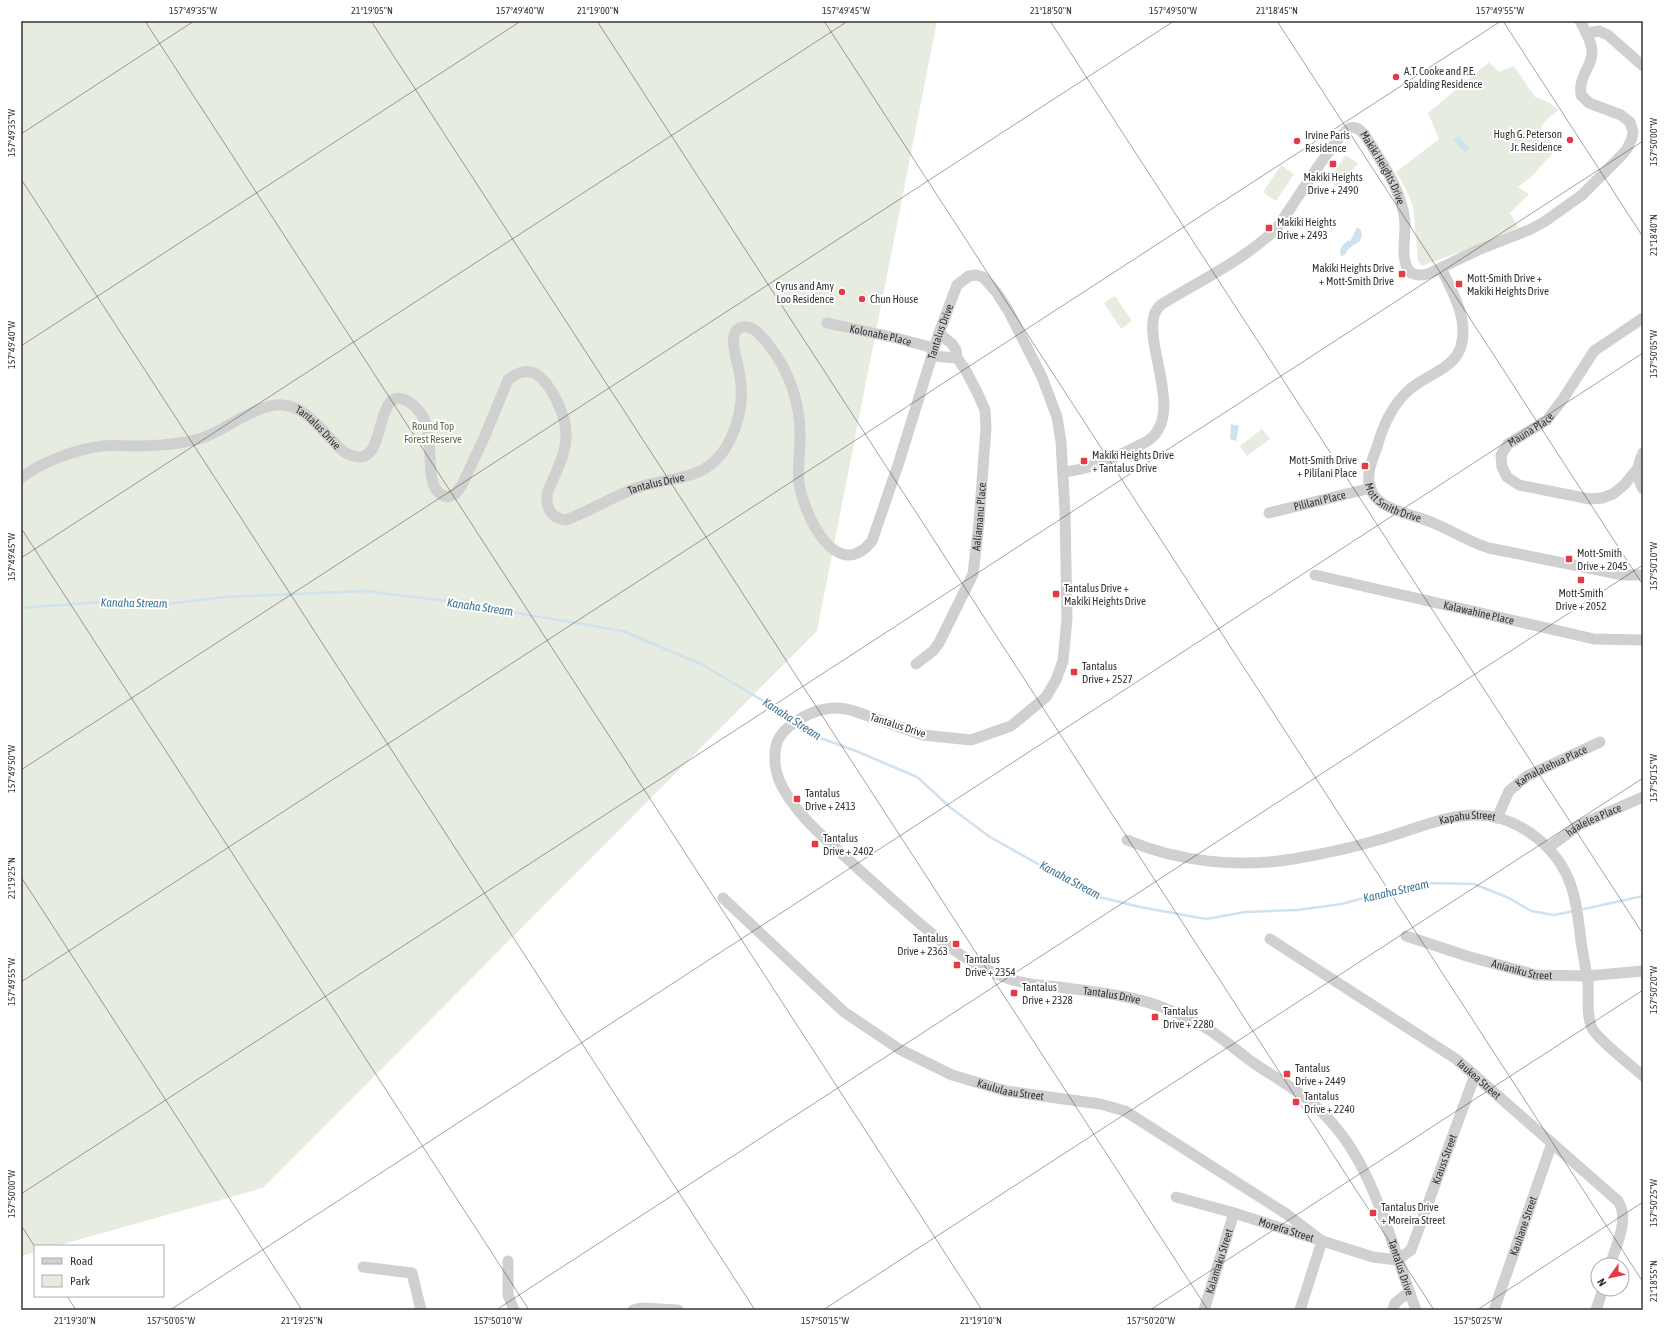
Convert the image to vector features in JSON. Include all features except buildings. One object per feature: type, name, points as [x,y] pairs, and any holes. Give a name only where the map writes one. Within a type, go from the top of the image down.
[{"type":"street","name":"Makiki Heights Drive","points":[[1063,472],[1088,467],[1144,443],[1150,440],[1157,433],[1163,415],[1163,398],[1154,340],[1153,323],[1156,310],[1162,304],[1249,252],[1268,237],[1277,228],[1333,144],[1349,128],[1354,127],[1365,135],[1391,179],[1400,198],[1405,224],[1404,257],[1407,270],[1411,274],[1423,276],[1478,250],[1529,230],[1556,214],[1587,190],[1622,156],[1627,149],[1633,132],[1630,122],[1621,115],[1589,103],[1581,95],[1581,81],[1588,65],[1592,50],[1580,21]]},
{"type":"street","points":[[1586,33],[1599,31],[1608,35],[1643,66]]},
{"type":"street","name":"Mott Smith Drive","points":[[1441,268],[1455,296],[1460,315],[1463,334],[1461,346],[1453,359],[1447,365],[1409,390],[1394,407],[1380,434],[1370,466],[1369,477],[1371,488],[1380,502],[1389,508],[1429,521],[1480,545],[1624,575],[1643,575]]},
{"type":"street","name":"Tantalus Drive","points":[[21,478],[32,470],[58,458],[102,446],[185,443],[223,430],[270,405],[282,404],[293,406],[302,411],[344,452],[351,456],[360,457],[368,453],[376,444],[384,412],[389,402],[402,398],[420,411],[425,420],[429,432],[433,487],[437,492],[448,497],[455,494],[462,485],[484,438],[508,380],[514,375],[529,372],[535,374],[552,393],[564,418],[566,433],[564,451],[547,494],[547,500],[551,514],[558,519],[566,520],[636,488],[684,478],[708,467],[717,458],[729,441],[741,411],[741,391],[733,337],[738,328],[748,327],[755,330],[773,351],[786,373],[793,391],[798,412],[800,434],[798,482],[808,513],[816,529],[828,544],[841,555],[852,556],[863,551],[872,541],[898,466],[939,333],[956,285],[970,276],[976,275],[983,277],[997,293],[1009,312],[1050,396],[1057,417],[1061,442],[1063,472],[1067,619],[1063,661],[1056,680],[1046,697],[1011,726],[971,740],[923,735],[851,710],[834,708],[816,711],[795,723],[780,735],[776,744],[775,754],[775,764],[780,781],[794,804],[816,830],[875,886],[932,935],[971,961],[987,970],[1016,981],[1135,999],[1164,1008],[1208,1029],[1247,1058],[1296,1090],[1316,1106],[1332,1122],[1357,1156],[1379,1206],[1416,1310]]},
{"type":"street","name":"Mauna Place","points":[[1638,468],[1624,485],[1613,494],[1602,498],[1590,499],[1520,485],[1507,477],[1502,467],[1501,456],[1508,444],[1547,420],[1563,399],[1594,351],[1643,318]]},
{"type":"street","name":"Kolonahe Place","points":[[827,323],[896,338],[933,352]]},
{"type":"street","name":"Aaliamanu Place","points":[[916,664],[939,643],[973,574],[976,556],[986,427],[985,410],[965,369],[957,358],[956,350],[952,344],[939,333]]},
{"type":"street","points":[[933,352],[957,358]]},
{"type":"street","points":[[1643,453],[1638,468],[1639,481],[1643,489]]},
{"type":"street","name":"Pililani Place","points":[[1269,513],[1371,488]]},
{"type":"street","name":"Kalawahine Place","points":[[1315,575],[1594,640],[1643,640]]},
{"type":"street","name":"Kamalalehua Place","points":[[1497,818],[1509,791],[1527,776],[1600,742]]},
{"type":"street","name":"haalelea Place","points":[[1548,848],[1579,826],[1643,797]]},
{"type":"street","name":"Kapahu Street","points":[[1128,840],[1147,848],[1187,858],[1239,863],[1291,860],[1356,846],[1454,816],[1473,815],[1497,818],[1526,831],[1548,848],[1570,880],[1576,899],[1590,1017],[1593,1030],[1642,1072]]},
{"type":"street","name":"Kaululaau Street","points":[[723,898],[844,1012],[899,1049],[952,1075],[1006,1091],[1100,1104],[1125,1111],[1288,1215],[1322,1241]]},
{"type":"street","name":"Anianiku Street","points":[[1406,936],[1470,957],[1536,975],[1586,976],[1643,972]]},
{"type":"street","name":"Iaukea Street","points":[[1270,938],[1456,1059],[1475,1074],[1614,1198],[1621,1205],[1624,1220],[1612,1257]]},
{"type":"street","name":"Krauss Street","points":[[1397,1260],[1411,1250],[1475,1074]]},
{"type":"street","name":"Kauhane Street","points":[[1494,1310],[1552,1143]]},
{"type":"street","name":"Moreira Street","points":[[1176,1197],[1234,1213],[1373,1257],[1397,1260]]},
{"type":"street","name":"Kalamaku Street","points":[[1204,1310],[1234,1213]]},
{"type":"street","points":[[1300,1310],[1322,1241]]},
{"type":"street","points":[[508,1261],[508,1296],[514,1310]]},
{"type":"street","points":[[363,1267],[412,1273],[421,1310]]},
{"type":"street","points":[[1393,1310],[1395,1303],[1409,1292]]},
{"type":"street","points":[[1596,1310],[1600,1297]]},
{"type":"street","points":[[633,1310],[641,1308],[678,1310]]},
{"type":"green space","name":"Round Top Forest Reserve","points":[[21,21],[937,21],[817,631],[263,1188],[60,1245],[34,1245],[34,1252],[21,1256]]},
{"type":"green space","points":[[1489,62],[1499,72],[1514,66],[1535,97],[1548,102],[1559,110],[1549,117],[1541,127],[1551,144],[1553,153],[1531,177],[1518,187],[1529,194],[1510,213],[1518,227],[1493,240],[1422,266],[1418,261],[1413,206],[1406,189],[1396,172],[1439,139],[1428,113]]},
{"type":"green space","points":[[1346,155],[1358,163],[1339,188],[1328,180]]},
{"type":"green space","points":[[1281,165],[1294,174],[1276,201],[1263,192]]},
{"type":"green space","points":[[1115,296],[1132,321],[1121,329],[1104,303]]},
{"type":"green space","points":[[1262,429],[1270,439],[1247,456],[1240,446]]},
{"type":"water","points":[[1458,136],[1470,148],[1466,153],[1453,140]]},
{"type":"water","points":[[1357,227],[1361,230],[1362,235],[1360,241],[1349,248],[1345,255],[1341,256],[1340,251],[1342,247],[1349,240],[1350,242]]},
{"type":"water","points":[[1231,424],[1239,426],[1236,441],[1230,439]]},
{"type":"waterway","name":"Kanaha Stream","points":[[21,608],[113,601],[159,605],[224,597],[365,591],[447,601],[623,631],[703,665],[770,705],[791,720]]},
{"type":"waterway","name":"Kanaha Stream","points":[[797,724],[815,736],[856,751],[917,777],[951,808],[990,837],[1095,896],[1140,907],[1206,919],[1245,912],[1297,910],[1342,904],[1389,891],[1426,883],[1474,884],[1509,898],[1531,911],[1554,915],[1574,911]]},
{"type":"waterway","name":"Kanaha Stream","points":[[1584,909],[1643,896]]},
{"type":"place","name":"A.T. Cooke and P.E. Spalding Residence","points":[[1396,77]]},
{"type":"place","name":"Hugh G. Peterson Jr. Residence","points":[[1570,140]]},
{"type":"place","name":"Irvine Paris Residence","points":[[1297,141]]},
{"type":"place","name":"Makiki Heights Drive + 2490","points":[[1333,164]]},
{"type":"place","name":"Makiki Heights Drive + 2493","points":[[1269,228]]},
{"type":"place","name":"Makiki Heights Drive + Mott-Smith Drive","points":[[1402,274]]},
{"type":"place","name":"Mott-Smith Drive + Makiki Heights Drive","points":[[1459,284]]},
{"type":"place","name":"Cyrus and Amy Loo Residence","points":[[842,292]]},
{"type":"place","name":"Chun House","points":[[862,299]]},
{"type":"place","name":"Makiki Heights Drive + Tantalus Drive","points":[[1084,461]]},
{"type":"place","name":"Mott-Smith Drive + Pililani Place","points":[[1365,466]]},
{"type":"place","name":"Mott-Smith Drive + 2045","points":[[1569,559]]},
{"type":"place","name":"Mott-Smith Drive + 2052","points":[[1581,580]]},
{"type":"place","name":"Tantalus Drive + Makiki Heights Drive","points":[[1056,594]]},
{"type":"place","name":"Tantalus Drive + 2527","points":[[1074,672]]},
{"type":"place","name":"Tantalus Drive + 2413","points":[[797,799]]},
{"type":"place","name":"Tantalus Drive + 2402","points":[[815,844]]},
{"type":"place","name":"Tantalus Drive + 2363","points":[[956,944]]},
{"type":"place","name":"Tantalus Drive + 2354","points":[[957,965]]},
{"type":"place","name":"Tantalus Drive + 2328","points":[[1014,993]]},
{"type":"place","name":"Tantalus Drive + 2280","points":[[1155,1017]]},
{"type":"place","name":"Tantalus Drive + 2449","points":[[1287,1074]]},
{"type":"place","name":"Tantalus Drive + 2240","points":[[1296,1102]]},
{"type":"place","name":"Tantalus Drive + Moreira Street","points":[[1373,1213]]}]
